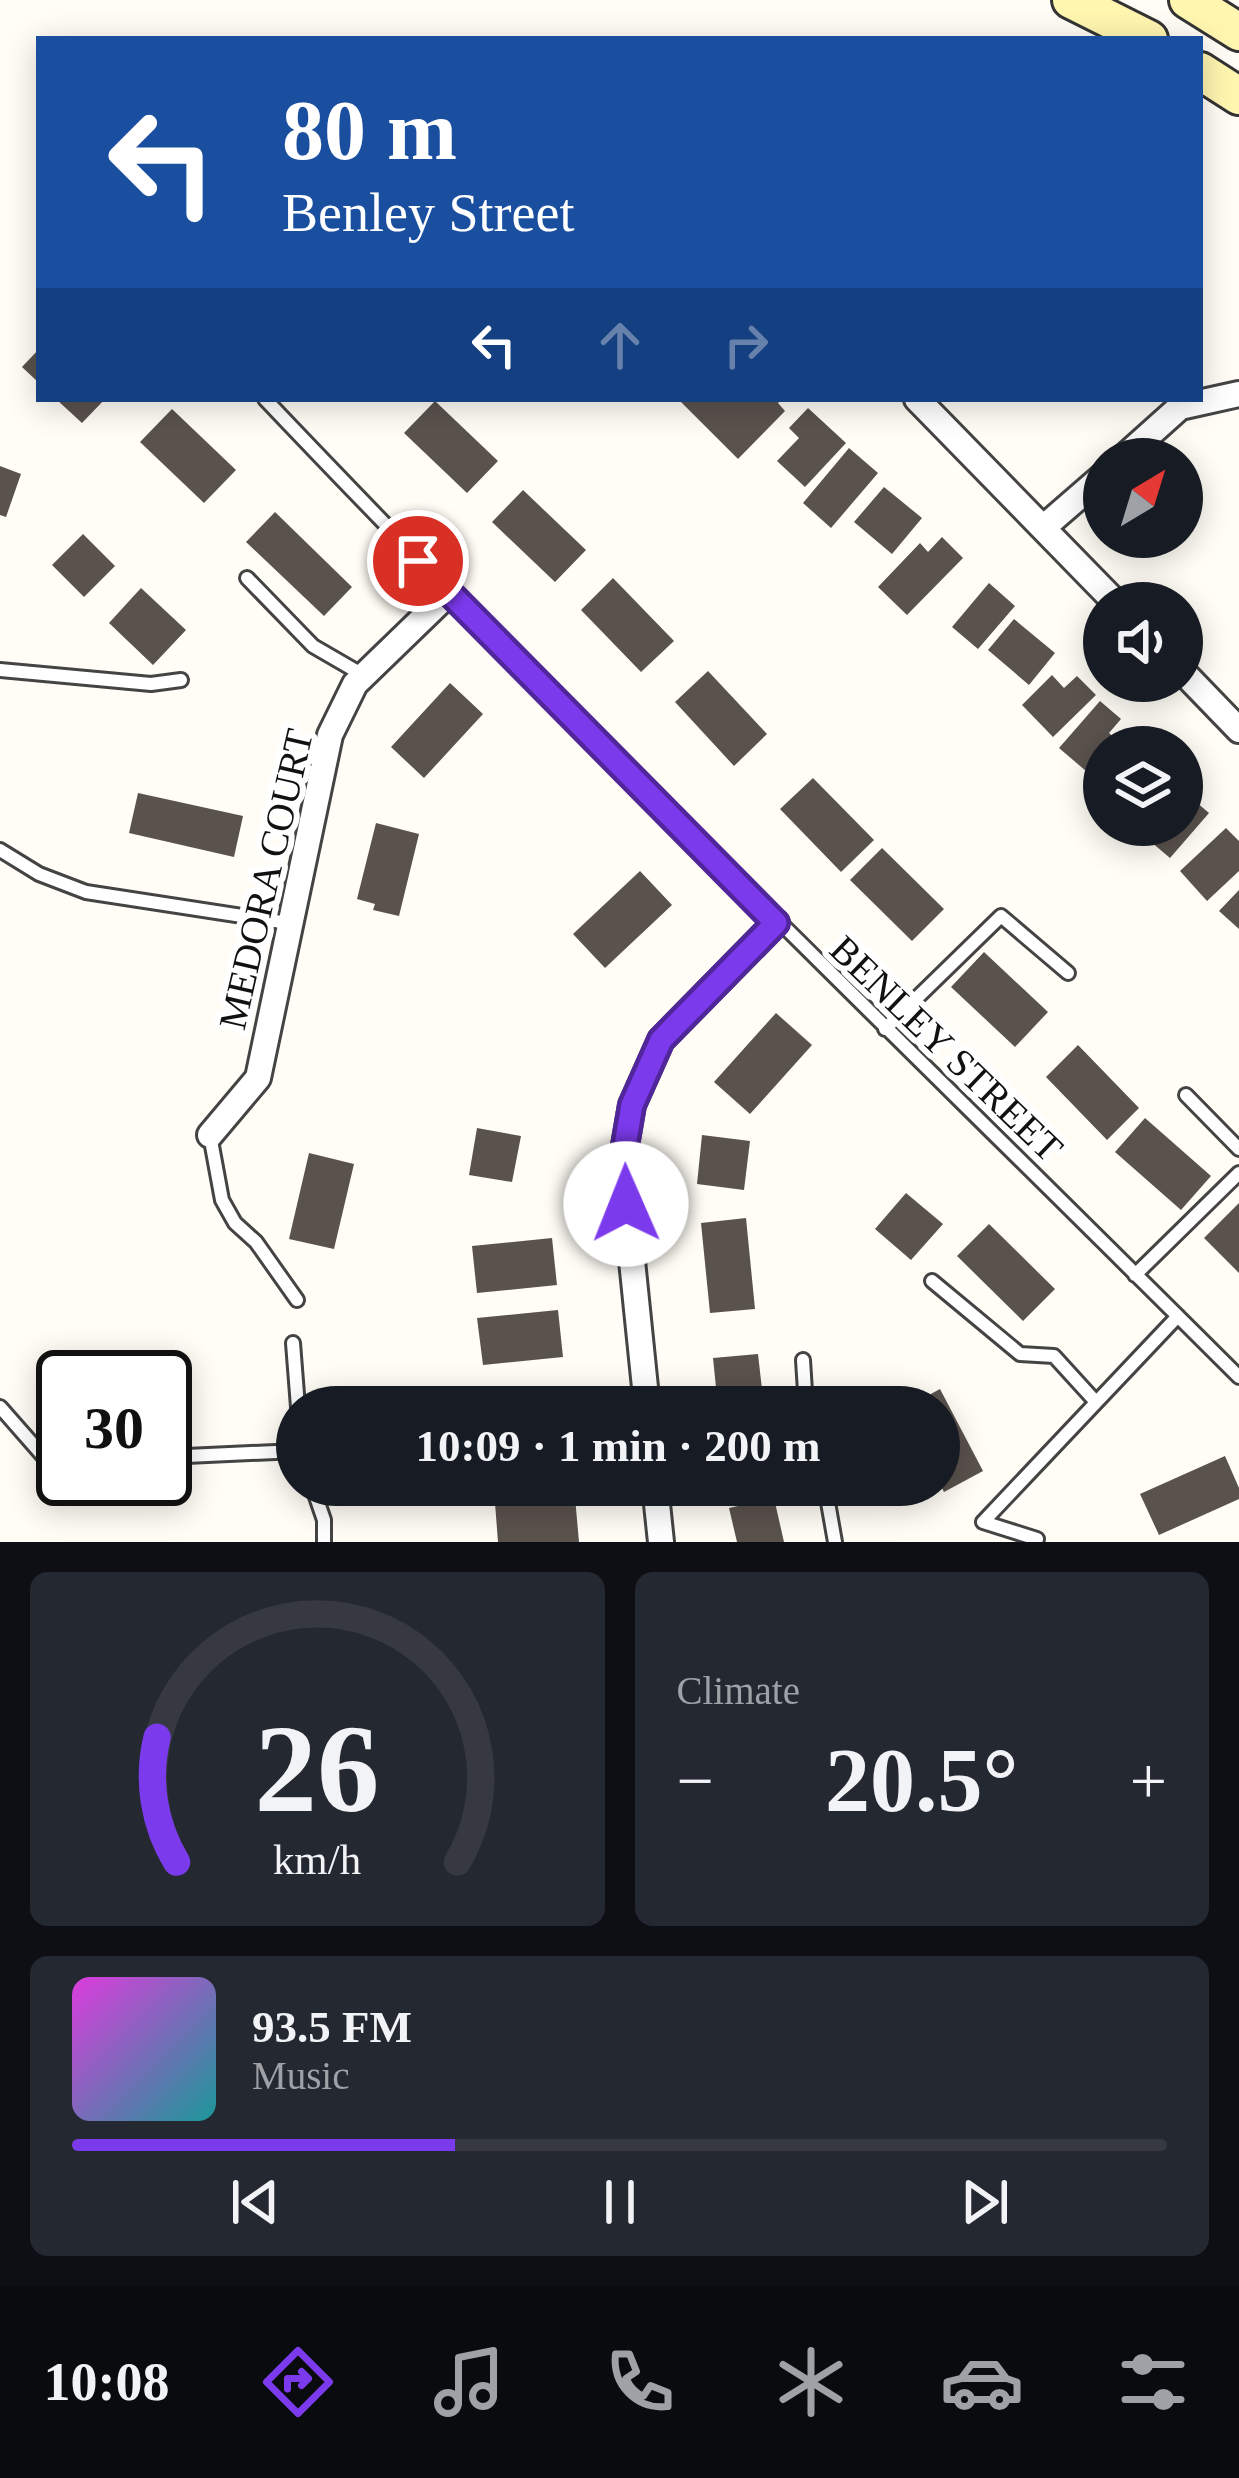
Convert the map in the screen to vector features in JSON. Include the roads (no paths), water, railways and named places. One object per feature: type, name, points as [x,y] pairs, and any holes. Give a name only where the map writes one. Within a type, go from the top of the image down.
[{"type":"main road","points":[[1072,0],[1143,36]]},
{"type":"main road","points":[[1188,0],[1239,32]]},
{"type":"main road","points":[[1203,73],[1239,96]]},
{"type":"street","points":[[1203,402],[1239,394]]},
{"type":"street","points":[[920,402],[1096,582]]},
{"type":"street","points":[[1145,438],[1180,407],[1203,402]]},
{"type":"street","points":[[1043,528],[1083,493]]},
{"type":"street","name":"MEDORA COURT","points":[[210,1136],[258,1078],[330,735],[355,683],[449,593]]},
{"type":"street","points":[[1203,693],[1239,730]]},
{"type":"street","points":[[645,1386],[622,1163],[632,1105],[661,1040],[776,923]]},
{"type":"street","points":[[658,1506],[662,1542]]},
{"type":"lane","name":"BENLEY STREET","points":[[268,402],[449,593],[776,923],[1239,1377]]},
{"type":"lane","points":[[247,578],[314,646],[363,675]]},
{"type":"lane","points":[[0,670],[151,683],[181,680]]},
{"type":"lane","points":[[0,850],[40,874],[86,892],[288,923]]},
{"type":"lane","points":[[885,1029],[1000,916],[1068,974]]},
{"type":"lane","points":[[1186,1095],[1239,1149]]},
{"type":"lane","points":[[210,1136],[222,1200],[297,1300]]},
{"type":"lane","points":[[1136,1275],[1239,1173]]},
{"type":"lane","points":[[932,1281],[1020,1354],[1054,1356],[1095,1401]]},
{"type":"lane","points":[[1037,1538],[983,1522],[1178,1316]]},
{"type":"lane","points":[[293,1343],[296,1386]]},
{"type":"lane","points":[[1226,1364],[1239,1350]]},
{"type":"lane","points":[[803,1360],[805,1386]]},
{"type":"lane","points":[[0,1407],[36,1448]]},
{"type":"lane","points":[[192,1456],[276,1451]]},
{"type":"lane","points":[[319,1506],[324,1542]]},
{"type":"lane","points":[[829,1506],[835,1542]]}]
